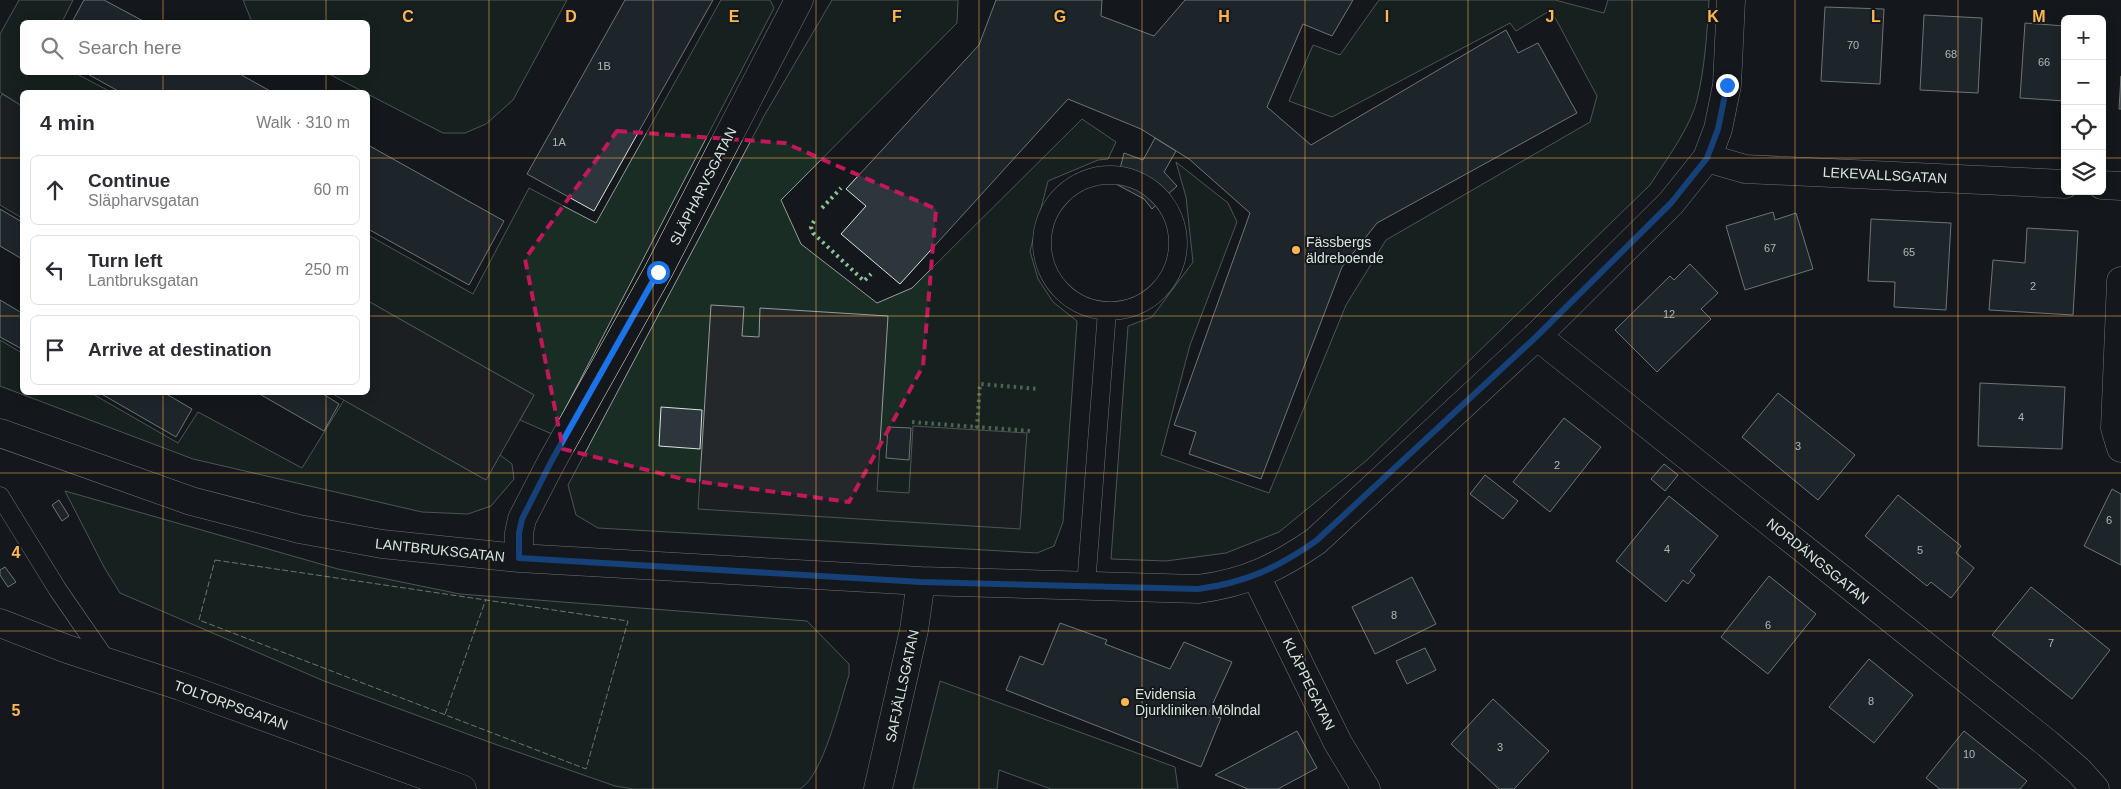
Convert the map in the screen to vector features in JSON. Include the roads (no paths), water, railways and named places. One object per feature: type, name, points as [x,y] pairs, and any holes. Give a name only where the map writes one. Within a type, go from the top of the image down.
[{"type":"street","name":"SLÄPHARVSGATAN","points":[[519,558],[519,533],[522,519],[552,460],[658,272],[799,0]]},
{"type":"street","name":"LANTBRUKSGATAN","points":[[0,433],[191,501],[299,529],[382,544],[519,558],[921,582],[1198,589],[1226,585],[1256,576],[1288,561],[1316,541],[1537,336],[1671,203],[1707,158],[1718,129],[1727,85],[1731,0]]},
{"type":"street","name":"LEKEVALLSGATAN","points":[[1707,158],[1745,169],[2061,184]]},
{"type":"street","points":[[2106,186],[2121,186]]},
{"type":"street","points":[[2121,281],[2115,428],[2121,448]]},
{"type":"street","name":"NORDÄNGSGATAN","points":[[1537,336],[2048,744],[2079,771],[2095,789]]},
{"type":"street","name":"KLÄPPEGATAN","points":[[1256,576],[1338,743],[1366,789]]},
{"type":"street","name":"SAFJÄLLSGATAN","points":[[878,789],[914,630],[921,582]]},
{"type":"street","name":"TOLTORPSGATAN","points":[[0,623],[67,649],[107,661],[462,789]]},
{"type":"lane","points":[[1113,175],[1126,177],[1138,182],[1160,197],[1174,220],[1178,246],[1172,272],[1156,294],[1133,307],[1120,311],[1107,311],[1081,305],[1059,290],[1046,267],[1042,241],[1043,227],[1048,215],[1054,203],[1063,194],[1086,179],[1113,175]]},
{"type":"lane","points":[[1086,586],[1107,311]]},
{"type":"lane","points":[[0,496],[58,590],[107,661]]},
{"type":"place","name":"Fässbergs äldreboende","points":[[1296,250]]},
{"type":"place","name":"Evidensia Djurkliniken Mölndal","points":[[1125,702]]}]
